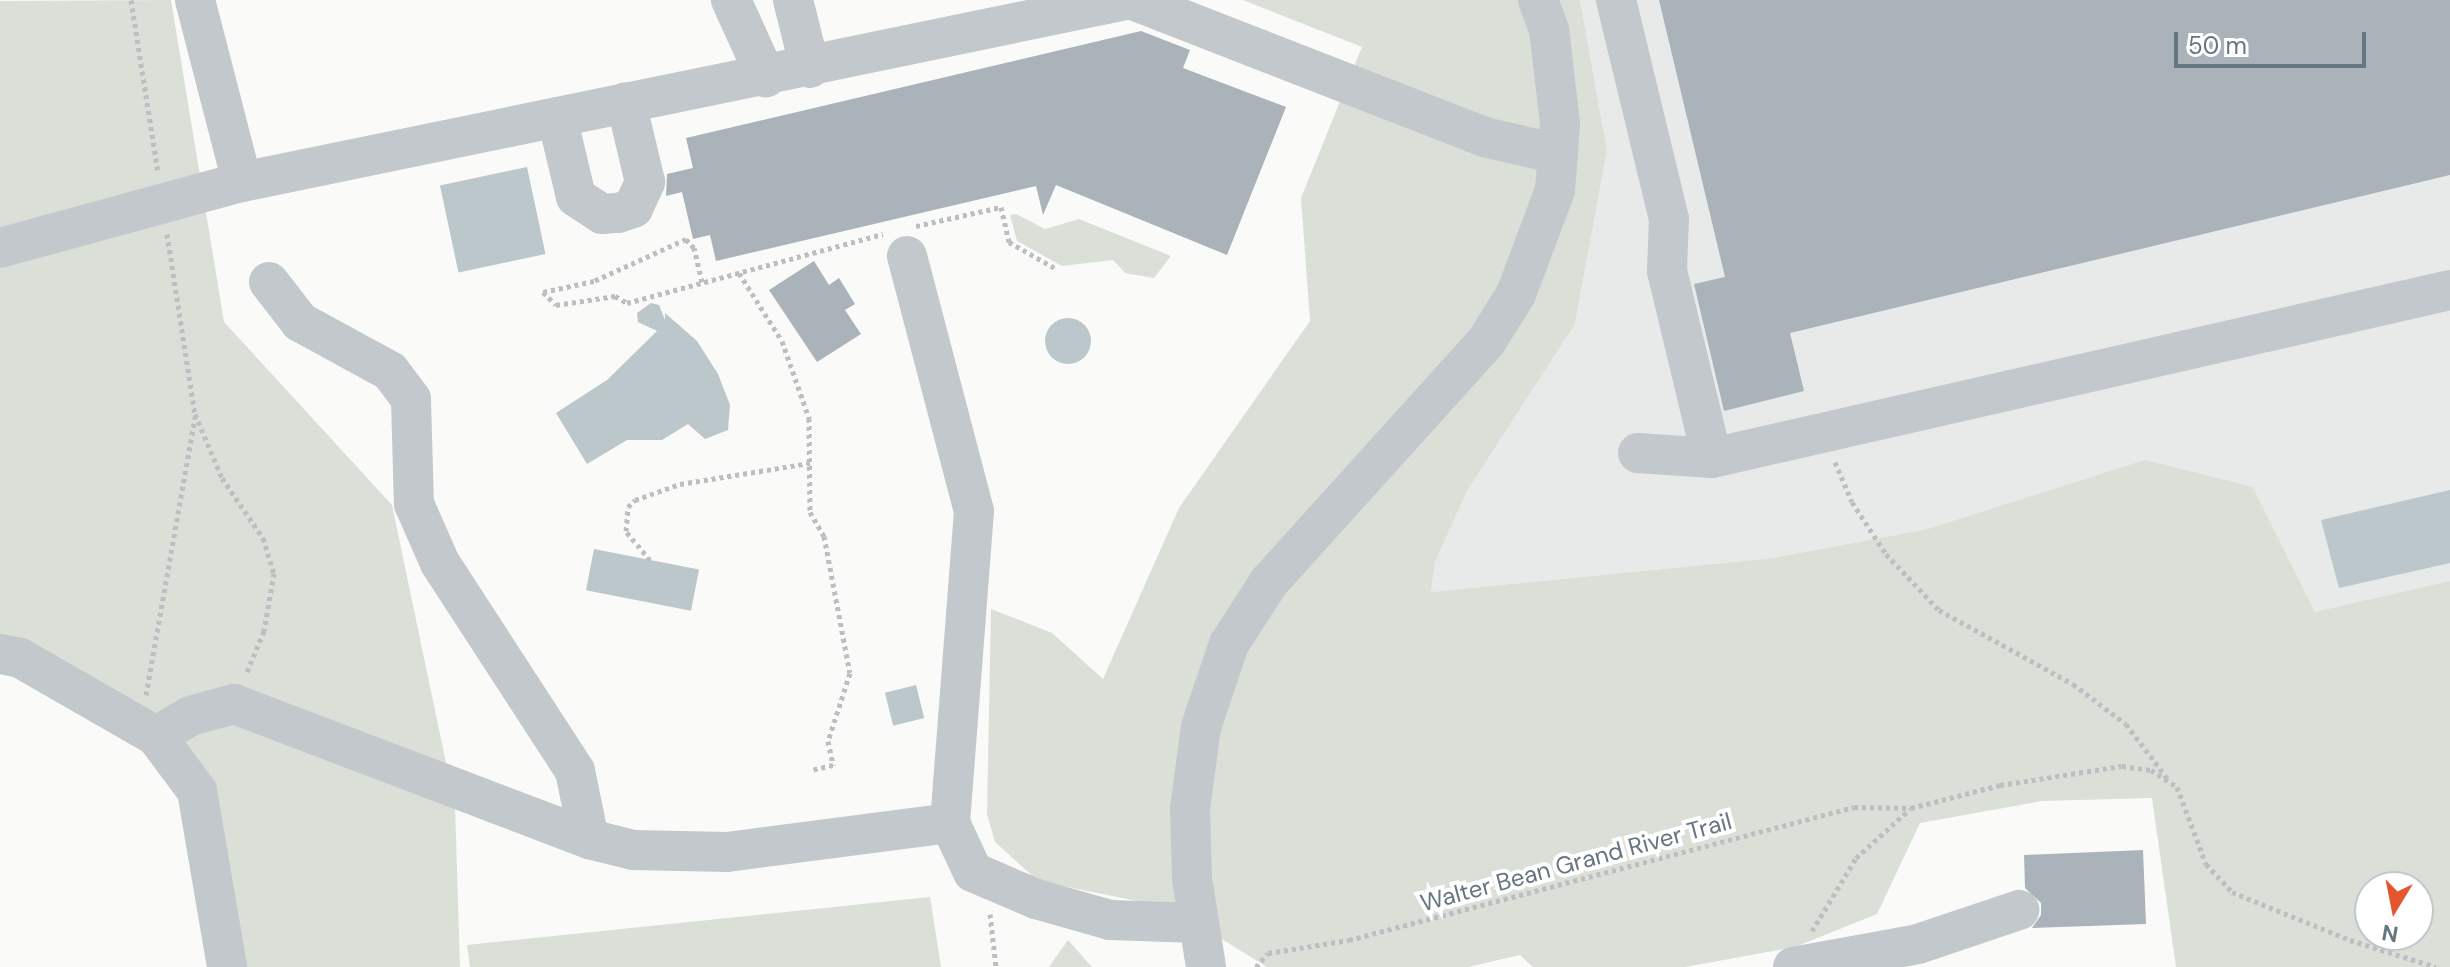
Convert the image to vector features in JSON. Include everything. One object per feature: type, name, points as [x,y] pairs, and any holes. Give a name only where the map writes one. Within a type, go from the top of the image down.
[{"type":"lane","points":[[195,0],[242,182]]},
{"type":"lane","points":[[731,0],[766,77]]},
{"type":"lane","points":[[793,0],[810,68]]},
{"type":"lane","points":[[0,248],[242,182],[626,102],[810,68],[1126,0]]},
{"type":"lane","points":[[1133,0],[1484,137],[1558,154]]},
{"type":"lane","points":[[1206,967],[1197,923],[1190,809],[1201,727],[1229,644],[1269,582],[1486,342],[1516,294],[1555,190],[1558,154],[1560,123],[1549,30],[1538,0]]},
{"type":"lane","points":[[1616,0],[1669,219],[1667,271],[1712,458]]},
{"type":"lane","points":[[557,117],[576,197],[602,214],[618,213],[633,208],[645,182],[626,102]]},
{"type":"lane","points":[[907,256],[974,511],[950,823],[973,872],[1036,899],[1110,920],[1197,923]]},
{"type":"lane","points":[[269,282],[300,322],[390,371],[411,399],[414,504],[440,563],[575,771],[589,839]]},
{"type":"lane","points":[[1638,453],[1712,458],[2450,290]]},
{"type":"lane","points":[[0,654],[20,658],[147,731],[197,791],[227,967]]},
{"type":"lane","points":[[147,731],[234,704],[589,839],[633,850],[727,852],[950,823]]},
{"type":"lane","points":[[1800,953],[1918,944],[2019,910]]},
{"type":"path","points":[[702,282],[694,248],[686,239],[594,281],[543,292],[556,305],[615,296],[627,303],[739,273],[811,250],[1001,207],[1009,242],[1055,268]]},
{"type":"path","points":[[739,273],[782,341],[809,418],[810,512],[824,536],[850,673],[828,741],[833,765],[811,770]]},
{"type":"path","points":[[147,731],[153,668],[195,414],[222,478],[263,538],[274,573],[264,631],[234,704]]},
{"type":"path","points":[[1822,432],[1869,528],[1939,610],[2073,684],[2150,749],[2168,779]]},
{"type":"path","points":[[650,560],[626,531],[628,507],[635,500],[680,484],[810,463]]},
{"type":"path","points":[[1800,953],[1856,858],[1911,808],[2000,785],[2122,766],[2151,770],[2177,787],[2206,864],[2232,892],[2350,940],[2436,967]]},
{"type":"path","name":"Walter Bean Grand River Trail","points":[[1256,967],[1268,953],[1349,940],[1854,807],[1911,808]]},
{"type":"path","points":[[985,877],[996,967]]},
{"type":"shaded area","points":[[171,0],[224,322],[392,505],[455,806],[460,967],[237,967],[204,785],[0,648],[0,1]]},
{"type":"shaded area","points":[[1243,0],[1580,0],[1607,150],[1575,324],[1467,491],[1435,562],[1431,592],[1773,558],[1928,529],[2145,460],[2253,487],[2315,612],[2450,581],[2450,967],[2176,967],[2152,798],[2042,801],[1920,823],[1877,914],[1795,947],[1685,967],[1533,967],[1520,955],[1468,967],[1267,967],[1172,908],[1038,881],[995,842],[987,814],[991,609],[1052,633],[1103,679],[1179,508],[1310,321],[1301,198],[1362,47]]},
{"type":"shaded area","points":[[1580,0],[2450,0],[2450,581],[2315,613],[2253,487],[1928,529],[1773,558],[1431,592],[1435,562],[1467,491],[1575,324],[1607,150]]},
{"type":"shaded area","points":[[527,167],[546,254],[458,273],[440,186]]},
{"type":"shaded area","points":[[1016,214],[1045,229],[1079,219],[1171,256],[1154,278],[1125,273],[1113,260],[1062,266],[1017,241],[1010,215]]},
{"type":"shaded area","points":[[651,303],[659,305],[665,320],[665,313],[697,341],[718,374],[730,405],[728,430],[705,439],[688,424],[662,440],[627,440],[587,464],[556,413],[607,380],[657,331],[638,322],[637,313]]},
{"type":"shaded area","points":[[1068,318],[1084,325],[1091,341],[1084,357],[1068,364],[1052,357],[1045,341],[1052,325]]},
{"type":"shaded area","points":[[2450,490],[2450,563],[2339,588],[2321,520]]},
{"type":"shaded area","points":[[594,549],[699,569],[691,611],[586,590]]},
{"type":"shaded area","points":[[916,685],[924,718],[893,726],[885,693]]},
{"type":"shaded area","points":[[930,897],[941,967],[470,967],[467,945]]},
{"type":"shaded area","points":[[1068,940],[1092,967],[1049,967]]},
{"type":"building","points":[[1659,0],[2450,0],[2450,175],[1790,333],[1804,391],[1724,411],[1694,284],[1725,277]]},
{"type":"building","points":[[1141,31],[1190,50],[1183,68],[1286,107],[1227,255],[1056,185],[1043,215],[1036,186],[716,261],[710,235],[693,239],[682,192],[666,196],[667,174],[693,168],[686,138]]},
{"type":"building","points":[[814,261],[829,285],[839,278],[855,304],[845,310],[861,334],[817,362],[769,290]]},
{"type":"building","points":[[2143,850],[2146,924],[2032,928],[2041,915],[2041,903],[2025,888],[2024,855]]}]
